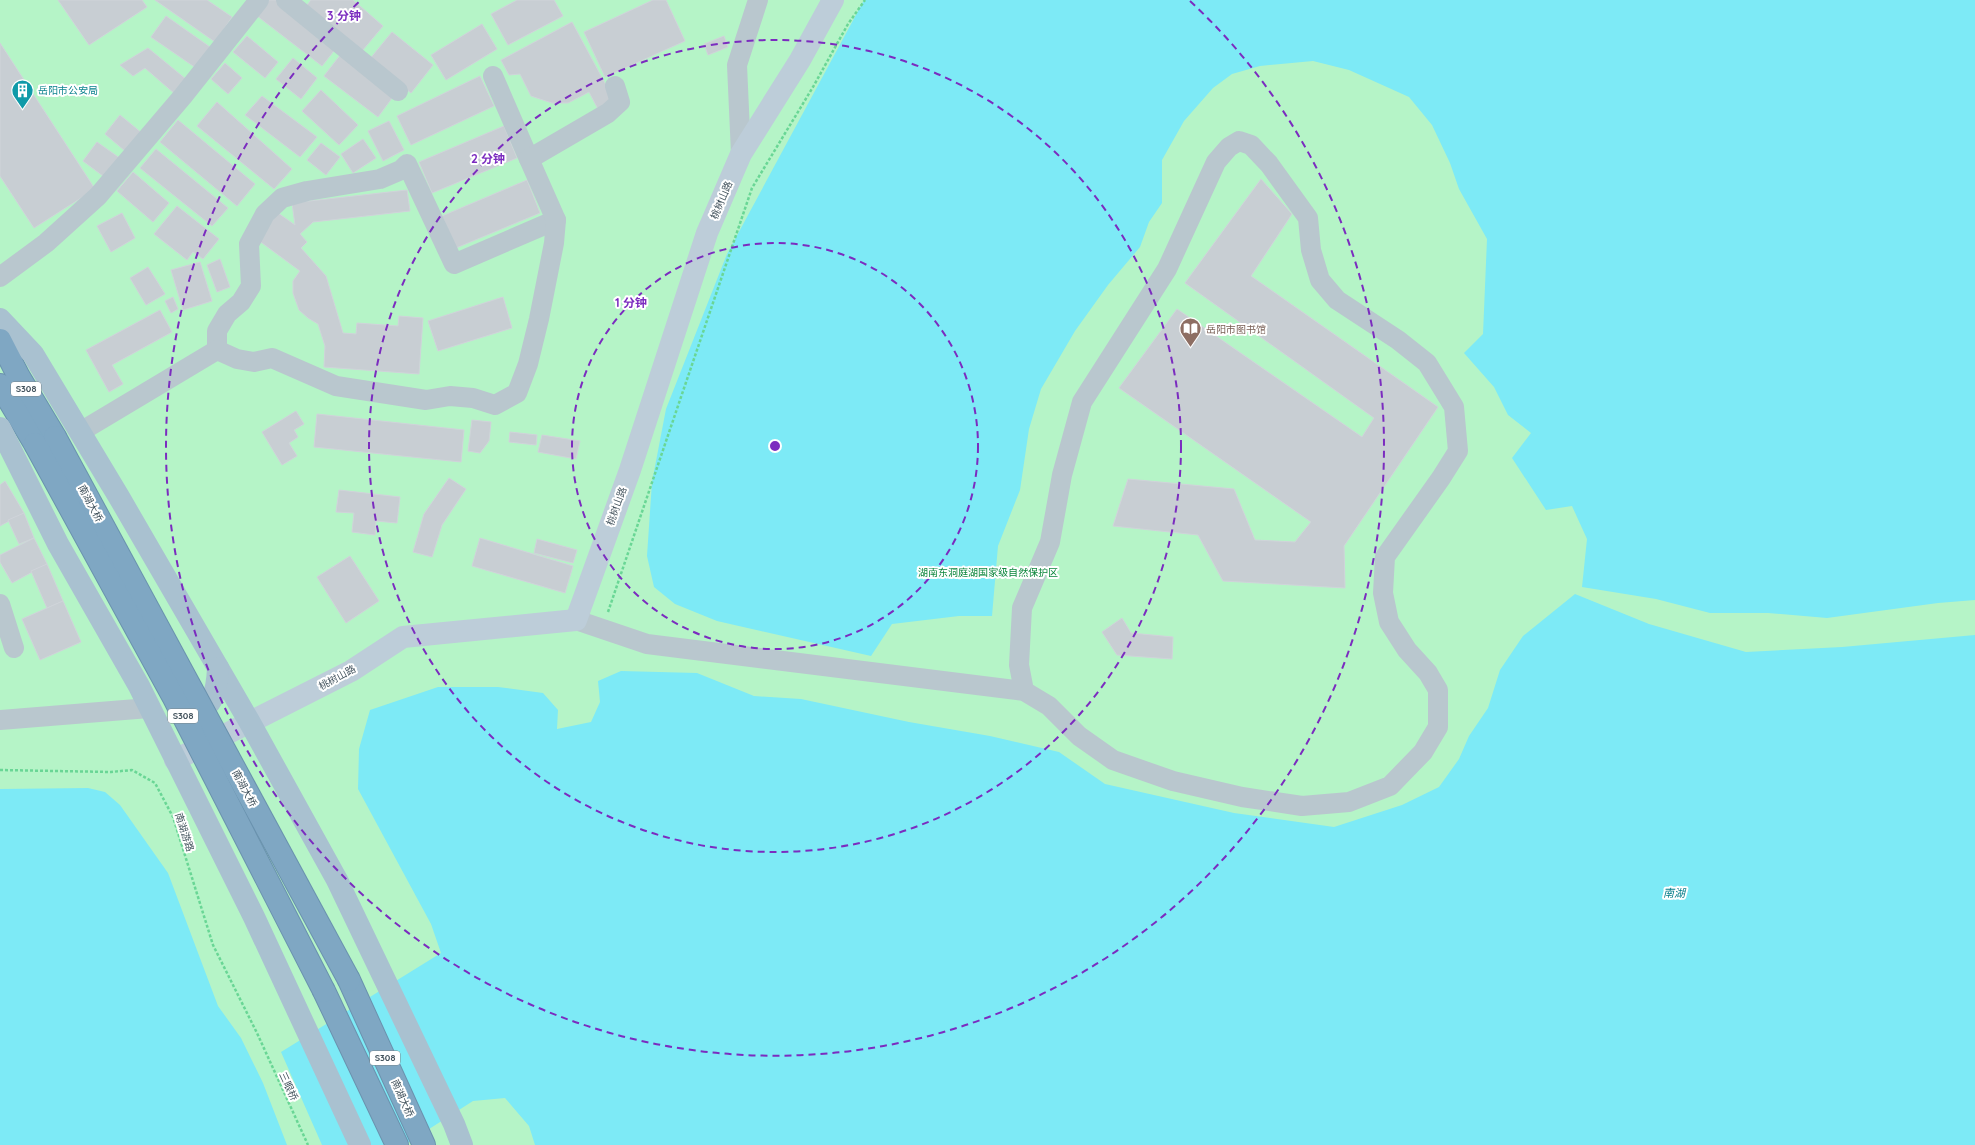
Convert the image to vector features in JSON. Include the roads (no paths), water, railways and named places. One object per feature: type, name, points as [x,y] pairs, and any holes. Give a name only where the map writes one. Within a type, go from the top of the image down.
[{"type":"highway","name":"南湖大桥","points":[[0,340],[18,377],[55,437],[349,980],[424,1145]]},
{"type":"highway","name":"南湖大桥","points":[[0,386],[35,444],[174,698],[324,991],[397,1145]]},
{"type":"main road","points":[[0,319],[33,354],[249,721],[337,880],[454,1124],[462,1145]]},
{"type":"main road","points":[[0,428],[58,544],[149,708],[254,917],[360,1145]]},
{"type":"main road","points":[[149,708],[174,716],[197,714],[212,700],[217,686],[218,668]]},
{"type":"street","points":[[0,278],[46,244],[98,196],[183,96],[259,0]]},
{"type":"street","points":[[286,0],[398,91]]},
{"type":"street","points":[[741,154],[737,66],[758,0]]},
{"type":"street","name":"桃树山路","points":[[175,760],[249,721],[351,671],[403,637],[576,620],[630,470],[707,233],[741,154],[800,60],[834,0]]},
{"type":"street","points":[[217,350],[237,359],[254,362],[272,358],[336,386],[426,400],[450,396],[473,398],[495,405],[517,393],[528,364],[554,243],[556,220],[493,76]]},
{"type":"street","points":[[529,158],[608,113],[620,102],[615,86]]},
{"type":"street","points":[[576,620],[647,644],[1024,691],[1049,706],[1079,736],[1113,760],[1173,781],[1242,797],[1302,806],[1349,802],[1390,786],[1423,752],[1438,727],[1438,690],[1428,674],[1407,650],[1389,622],[1383,593],[1385,557],[1441,478],[1458,451],[1454,407],[1427,363],[1398,340],[1337,300],[1320,280],[1311,250],[1308,218],[1269,164],[1251,145],[1239,141],[1229,147],[1216,162],[1167,269],[1082,402],[1062,475],[1050,542],[1022,608],[1019,665],[1024,691]]},
{"type":"street","points":[[217,350],[217,331],[227,314],[241,302],[251,286],[249,244],[265,214],[282,198],[307,191],[380,179],[401,170],[407,164],[454,264],[556,220]]},
{"type":"street","points":[[80,432],[217,350]]},
{"type":"street","points":[[0,604],[14,648]]},
{"type":"street","points":[[0,720],[149,708]]},
{"type":"water","points":[[864,0],[1975,0],[1975,600],[1938,603],[1827,618],[1768,613],[1710,613],[1656,599],[1582,587],[1587,539],[1572,506],[1546,510],[1512,458],[1531,433],[1508,415],[1494,387],[1464,353],[1483,334],[1487,239],[1459,189],[1450,163],[1432,125],[1409,97],[1349,70],[1313,61],[1260,66],[1232,74],[1213,88],[1184,121],[1162,160],[1162,203],[1149,222],[1140,247],[1108,285],[1075,331],[1041,389],[1029,429],[1020,490],[998,546],[992,616],[959,616],[892,624],[871,656],[717,621],[675,604],[654,587],[647,556],[652,482],[666,409],[727,254]]},
{"type":"water","name":"南湖","points":[[1575,594],[1649,624],[1746,652],[1842,647],[1975,635],[1975,1145],[535,1145],[529,1126],[505,1098],[473,1101],[404,1145],[322,1145],[281,1052],[441,953],[431,924],[358,789],[359,749],[370,710],[438,687],[498,687],[543,693],[558,710],[557,729],[591,722],[600,702],[598,681],[621,671],[697,673],[754,696],[801,699],[909,722],[990,736],[1059,752],[1105,784],[1234,813],[1334,827],[1402,805],[1439,787],[1459,759],[1469,736],[1488,708],[1500,670],[1523,636]]},
{"type":"water","points":[[88,788],[105,792],[120,805],[168,873],[218,1006],[241,1038],[263,1083],[287,1145],[0,1145],[0,789]]},
{"type":"place","name":"岳阳市公安局","points":[[22,110]]},
{"type":"place","name":"岳阳市图书馆","points":[[1191,348]]},
{"type":"park label","name":"湖南东洞庭湖国家级自然保护区","points":[[988,572]]}]
